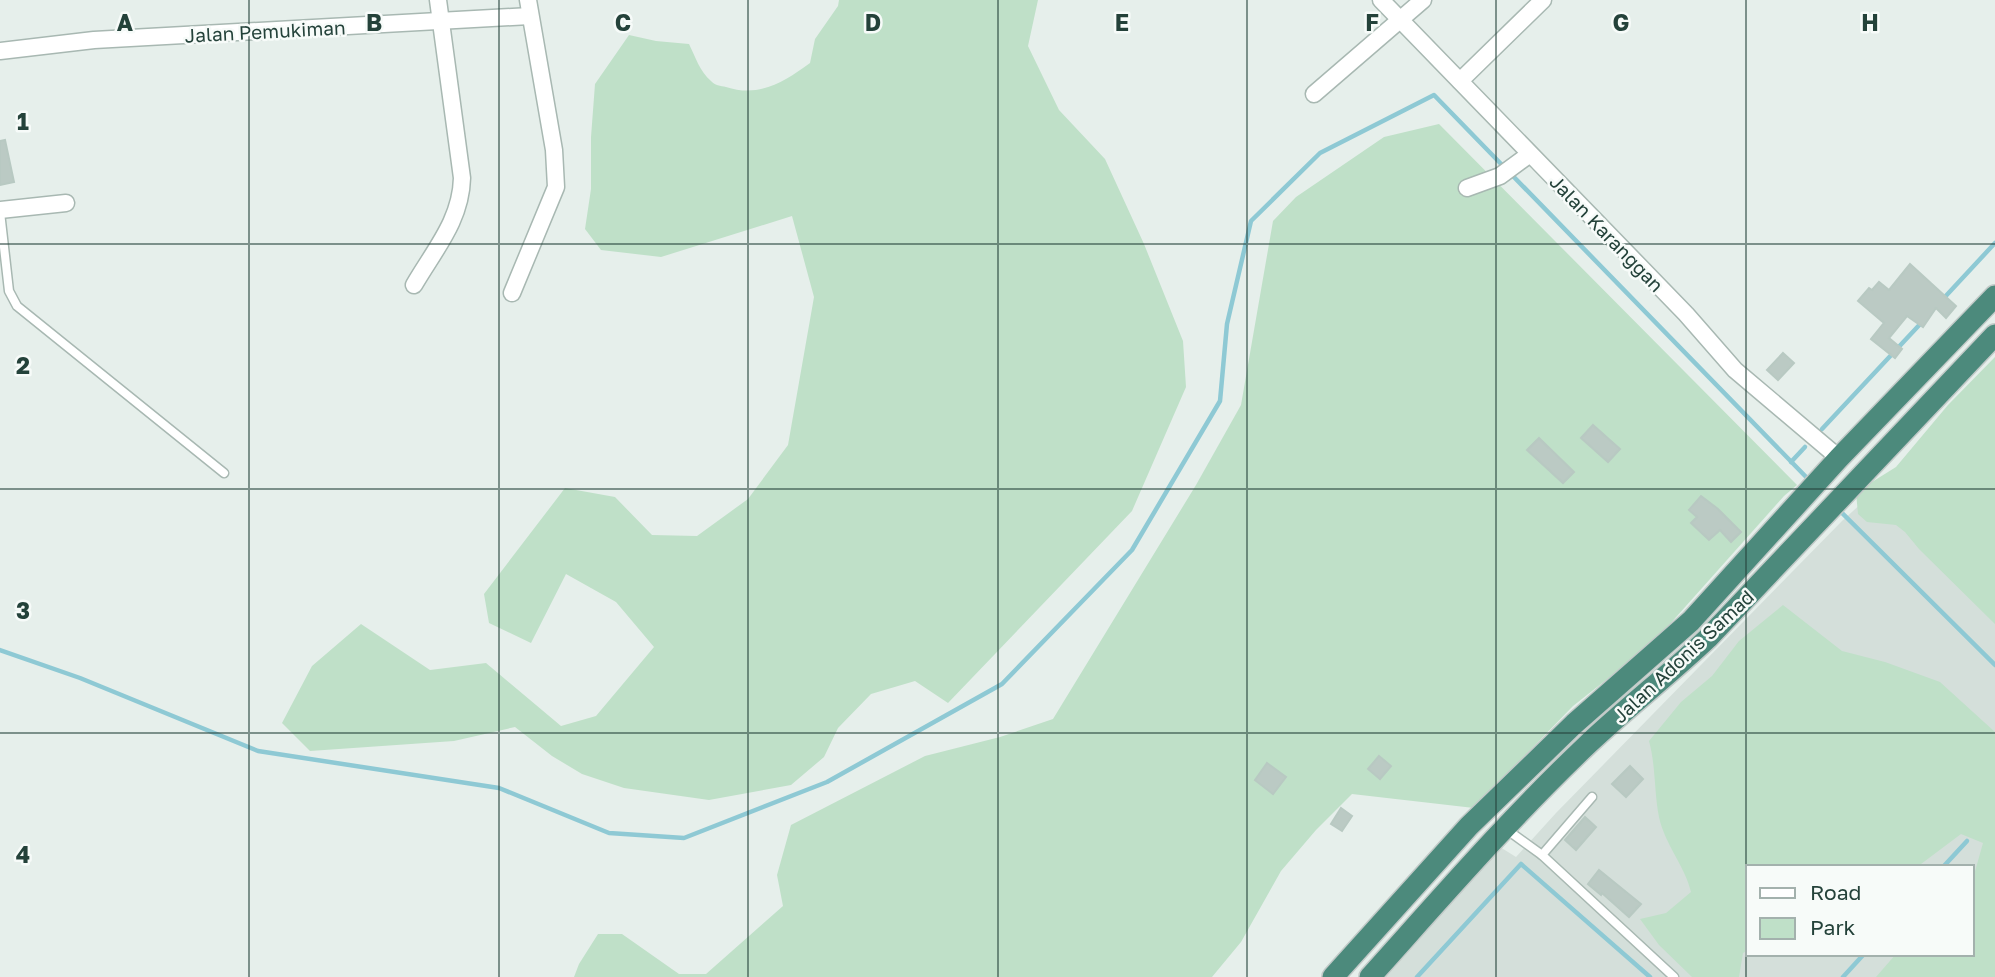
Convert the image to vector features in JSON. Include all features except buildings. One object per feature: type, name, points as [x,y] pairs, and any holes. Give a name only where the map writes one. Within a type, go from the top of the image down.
[{"type":"highway","name":"Jalan Adonis Samad","points":[[1333,977],[1469,826],[1574,724],[1691,621],[1792,509],[1995,296]]},
{"type":"highway","name":"Jalan Adonis Samad","points":[[1370,977],[1504,828],[1590,742],[1708,638],[1995,335]]},
{"type":"highway","points":[[1597,706],[1613,723]]},
{"type":"street","points":[[414,285],[457,214],[462,196],[463,178],[438,0]]},
{"type":"street","name":"Jalan Karanggan","points":[[1381,0],[1686,314],[1735,370],[1836,462]]},
{"type":"street","points":[[1314,94],[1423,0]]},
{"type":"street","points":[[1460,81],[1543,0]]},
{"type":"street","points":[[512,293],[556,187],[554,150],[529,8]]},
{"type":"street","name":"Jalan Pemukiman","points":[[0,51],[94,40],[441,19],[529,8]]},
{"type":"street","points":[[1467,188],[1506,171],[1530,155]]},
{"type":"street","points":[[0,211],[66,203]]},
{"type":"lane","points":[[0,211],[9,291],[17,306],[224,473]]},
{"type":"lane","points":[[1542,855],[1592,797]]},
{"type":"lane","points":[[1504,828],[1529,843],[1674,977]]},
{"type":"shaded area","points":[[1995,382],[1995,977],[1379,977],[1500,847],[1516,857],[1842,521]]},
{"type":"green space","points":[[839,0],[1038,0],[1028,46],[1059,110],[1105,159],[1144,244],[1183,341],[1186,387],[1132,511],[948,703],[915,681],[871,694],[838,728],[824,757],[791,785],[709,800],[624,788],[582,774],[552,756],[515,727],[454,741],[310,751],[282,723],[312,666],[361,624],[430,670],[486,663],[561,726],[596,716],[654,647],[616,602],[566,574],[531,643],[489,623],[484,594],[565,488],[615,497],[652,535],[697,536],[748,499],[788,445],[814,297],[792,216],[661,257],[601,250],[585,229],[591,189],[595,84],[629,35],[689,44],[704,73],[718,85],[749,91],[771,86],[810,63],[815,39],[838,6]]},
{"type":"green space","points":[[1439,124],[1797,485],[1784,496],[1653,643],[1573,706],[1474,808],[1352,794],[1281,871],[1241,942],[1212,977],[574,977],[598,934],[622,934],[679,974],[706,974],[783,906],[777,875],[791,825],[925,756],[1000,737],[1053,719],[1196,485],[1241,405],[1273,221],[1296,197],[1384,137]]},
{"type":"green space","points":[[1995,357],[1995,624],[1905,532],[1896,525],[1867,522],[1858,514],[1856,492],[1896,467],[1948,405]]},
{"type":"green space","points":[[1783,605],[1842,651],[1885,662],[1940,682],[1995,732],[1995,977],[1876,977],[1894,956],[1974,956],[1974,875],[1983,843],[1961,834],[1920,865],[1746,865],[1746,951],[1743,953],[1739,977],[1692,977],[1659,945],[1640,919],[1666,913],[1691,892],[1659,817],[1649,741],[1681,702],[1712,676],[1739,641]]},
{"type":"waterway","points":[[0,650],[80,678],[258,751],[499,788],[609,833],[684,838],[827,782],[1002,684],[1132,550],[1220,401],[1227,324],[1251,221],[1320,153],[1434,95],[1504,167]]},
{"type":"waterway","points":[[1511,174],[1810,481]]},
{"type":"waterway","points":[[1943,299],[1995,243]]},
{"type":"waterway","points":[[1822,429],[1923,321]]},
{"type":"waterway","points":[[1791,462],[1805,447]]},
{"type":"waterway","points":[[1838,509],[1995,665]]},
{"type":"waterway","points":[[1945,865],[1967,841]]},
{"type":"waterway","points":[[1417,977],[1521,864],[1650,977]]},
{"type":"waterway","points":[[1843,977],[1862,956]]}]
